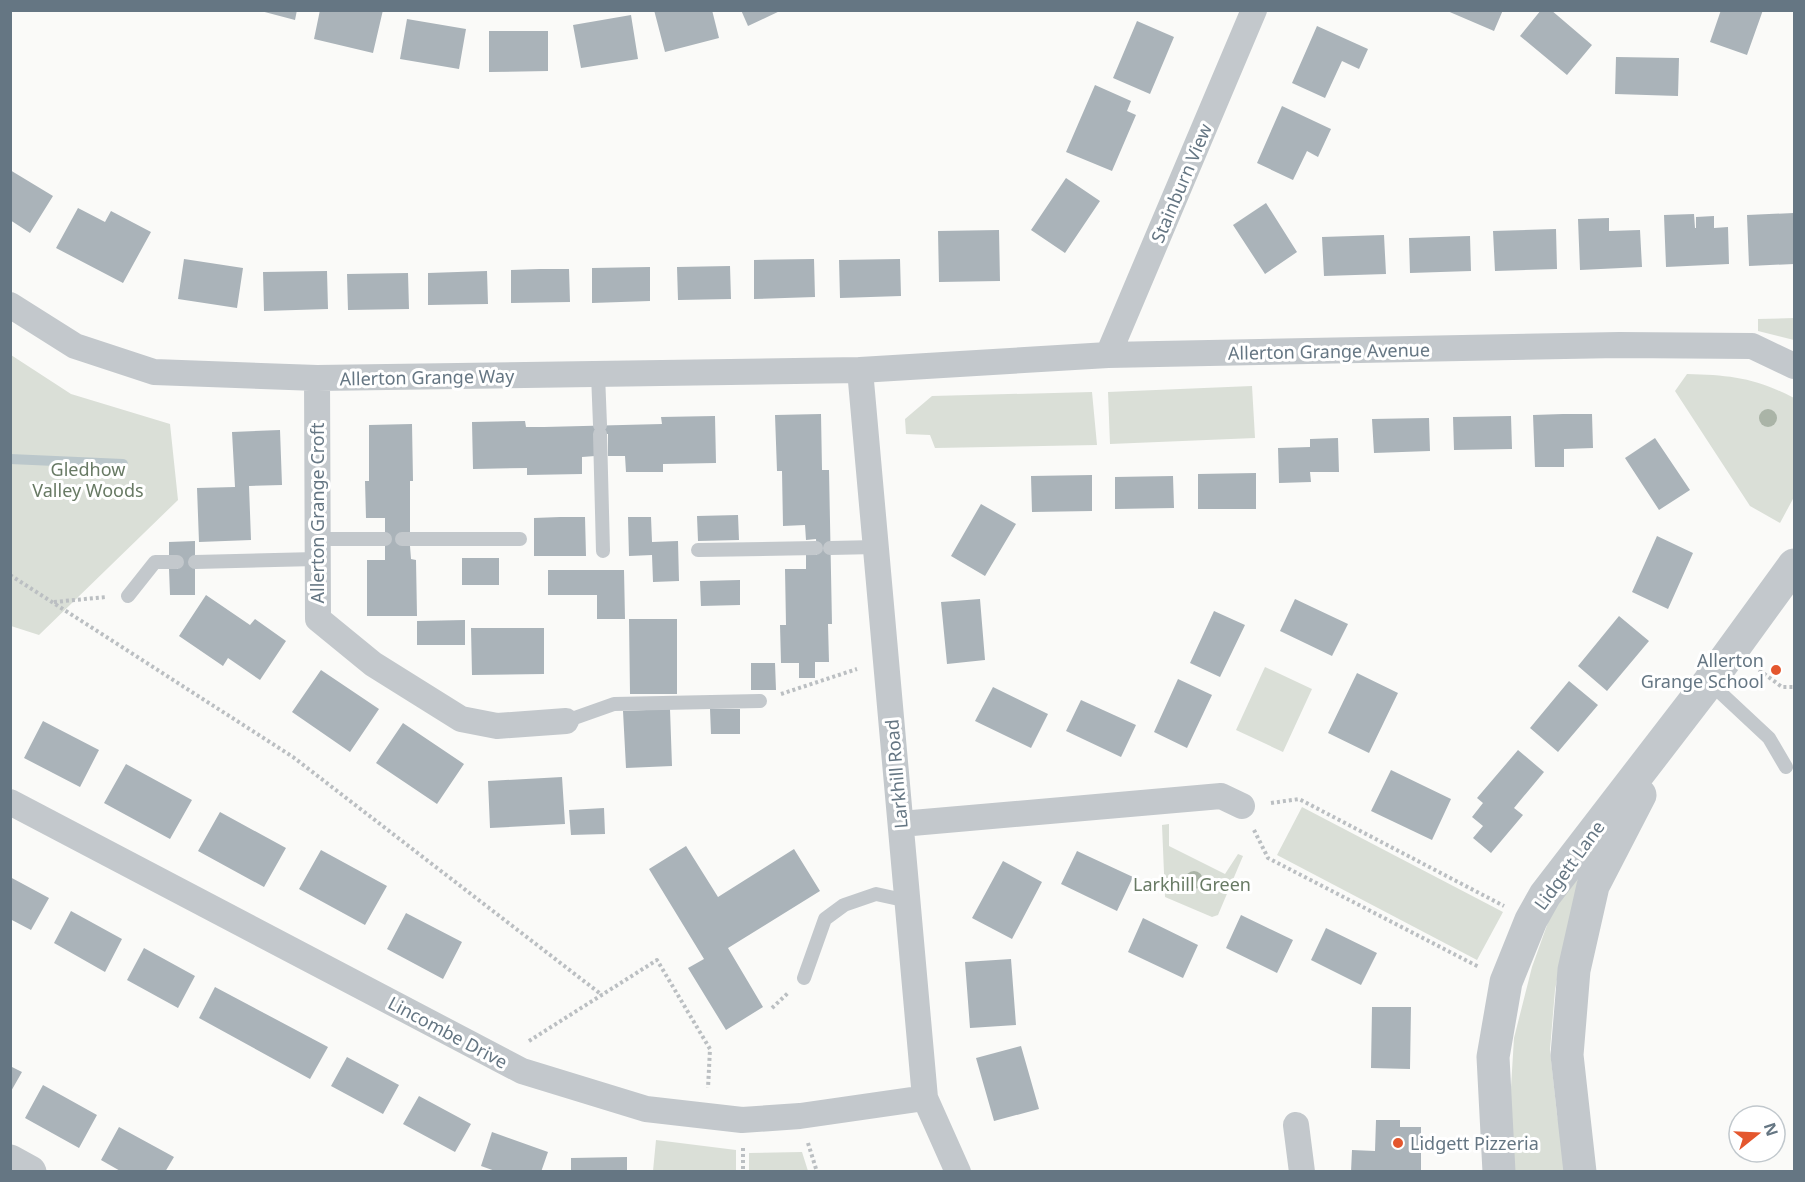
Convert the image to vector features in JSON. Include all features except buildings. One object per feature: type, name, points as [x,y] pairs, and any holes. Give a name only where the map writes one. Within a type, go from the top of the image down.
[{"type":"street","name":"Stainburn View","points":[[1108,355],[1254,10]]},
{"type":"street","name":"Allerton Grange Way","points":[[10,305],[75,346],[154,372],[317,378],[860,370]]},
{"type":"street","name":"Allerton Grange Avenue","points":[[860,370],[1108,355],[1608,345],[1752,346],[1794,366]]},
{"type":"street","name":"Larkhill Road","points":[[860,370],[925,1098],[958,1172]]},
{"type":"street","name":"Allerton Grange Croft","points":[[317,378],[318,619],[373,664],[461,719],[497,726],[566,721]]},
{"type":"street","name":"Lidgett Lane","points":[[1499,1172],[1493,1057],[1506,982],[1531,920],[1545,894],[1733,650],[1794,565]]},
{"type":"street","name":"Lidgett Lane","points":[[1580,1172],[1567,1055],[1576,960],[1593,886],[1678,721]]},
{"type":"street","points":[[901,824],[1221,796],[1242,806]]},
{"type":"street","name":"Lincombe Drive","points":[[10,802],[522,1071],[646,1109],[742,1120],[800,1116],[925,1098]]},
{"type":"street","points":[[1296,1125],[1302,1172]]},
{"type":"lane","points":[[598,374],[603,551]]},
{"type":"lane","points":[[195,562],[385,539]]},
{"type":"lane","points":[[402,539],[520,539]]},
{"type":"lane","points":[[698,550],[876,547]]},
{"type":"lane","points":[[128,596],[154,562],[177,562]]},
{"type":"lane","points":[[1708,682],[1769,738],[1786,767]]},
{"type":"lane","points":[[566,721],[614,704],[760,701]]},
{"type":"lane","points":[[804,978],[825,919],[844,905],[876,894],[908,902]]},
{"type":"path","points":[[10,575],[293,757],[602,995]]},
{"type":"path","points":[[53,602],[128,596]]},
{"type":"path","points":[[1733,650],[1782,687],[1794,687]]},
{"type":"path","points":[[760,701],[886,660]]},
{"type":"path","points":[[1506,982],[1268,858],[1242,806],[1299,799],[1531,920]]},
{"type":"path","points":[[500,1060],[657,960],[710,1049],[706,1116]]},
{"type":"green space","points":[[1794,318],[1794,340],[1758,331],[1758,319]]},
{"type":"green space","name":"Gledhow Valley Woods","points":[[11,355],[71,394],[170,424],[178,500],[39,635],[11,626]]},
{"type":"green space","points":[[1687,374],[1742,379],[1767,386],[1794,398],[1794,497],[1780,523],[1750,506],[1675,391]]},
{"type":"green space","points":[[1252,386],[1255,438],[1110,444],[1108,392]]},
{"type":"green space","points":[[1092,392],[1097,445],[935,448],[930,435],[906,434],[905,419],[932,396]]},
{"type":"green space","points":[[1265,667],[1312,689],[1283,752],[1236,730]]},
{"type":"green space","points":[[1302,807],[1503,912],[1477,960],[1277,855]]},
{"type":"green space","name":"Larkhill Green","points":[[1169,824],[1169,846],[1225,874],[1238,854],[1243,856],[1218,915],[1212,917],[1165,897],[1162,825]]},
{"type":"green space","points":[[1576,873],[1581,878],[1555,990],[1550,1050],[1557,1114],[1567,1171],[1515,1172],[1509,1120],[1514,1038],[1532,967],[1551,914]]},
{"type":"green space","points":[[656,1140],[736,1150],[736,1171],[653,1171]]},
{"type":"green space","points":[[802,1152],[808,1171],[749,1171],[749,1153]]},
{"type":"waterway","points":[[10,459],[123,464]]},
{"type":"place","name":"Allerton Grange School","points":[[1776,670]]},
{"type":"place","name":"Lidgett Pizzeria","points":[[1398,1143]]}]
